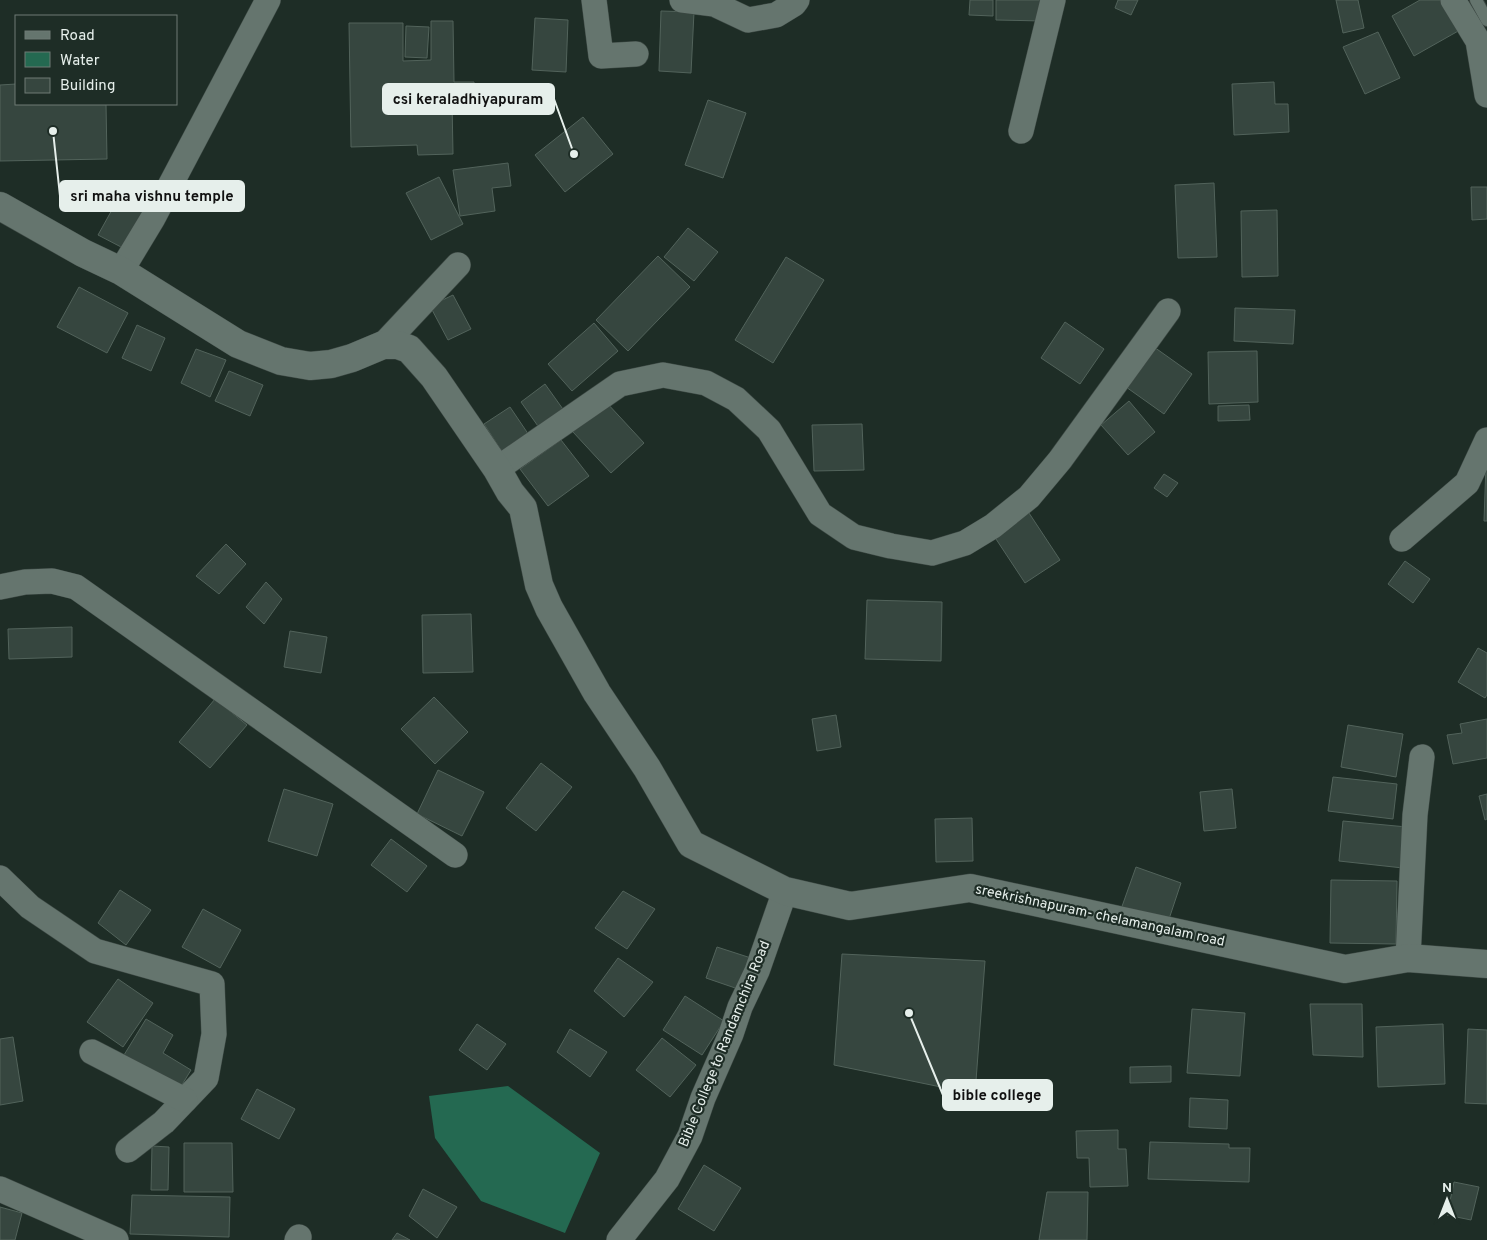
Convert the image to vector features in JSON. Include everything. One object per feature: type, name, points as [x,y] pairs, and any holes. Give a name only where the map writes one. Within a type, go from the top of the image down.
[{"type":"street","points":[[121,271],[153,218],[268,0]]},
{"type":"street","points":[[594,0],[601,56],[636,54]]},
{"type":"street","points":[[682,0],[714,4],[748,20],[776,15],[794,4],[797,0]]},
{"type":"street","points":[[1020,131],[1053,0]]},
{"type":"street","points":[[1453,0],[1478,41],[1487,95]]},
{"type":"street","points":[[0,206],[83,253],[121,271],[238,344],[281,361],[310,366],[331,364],[352,358],[383,345],[458,265]]},
{"type":"street","points":[[497,469],[620,384],[663,374],[706,383],[736,399],[769,430],[820,514],[854,537],[932,553],[965,543],[993,526],[1030,498],[1060,460],[1168,311]]},
{"type":"street","name":"sreekrishnapuram- chelamangalam road","points":[[383,345],[398,345],[409,349],[434,377],[497,469],[510,492],[523,508],[539,585],[549,608],[597,693],[647,768],[691,844],[785,891],[850,906],[970,888],[1345,969],[1408,958],[1487,964]]},
{"type":"street","points":[[1402,539],[1467,483],[1487,440]]},
{"type":"street","points":[[0,587],[25,582],[52,581],[76,587],[455,855]]},
{"type":"street","points":[[1408,958],[1415,815],[1422,757]]},
{"type":"street","points":[[0,878],[30,907],[95,951],[212,984],[214,1034],[206,1078],[164,1122],[128,1150]]},
{"type":"street","name":"Bible College to Randamchira Road","points":[[619,1240],[667,1180],[690,1136],[703,1098],[731,1034],[740,1007],[757,971],[785,891]]},
{"type":"street","points":[[92,1052],[185,1100]]},
{"type":"street","points":[[0,1189],[116,1240]]},
{"type":"lane","points":[[1476,0],[1487,20]]},
{"type":"water","points":[[508,1086],[600,1153],[565,1233],[481,1201],[435,1138],[429,1096]]},
{"type":"building","points":[[970,0],[993,0],[993,16],[969,15]]},
{"type":"building","points":[[996,0],[1044,0],[1043,21],[996,20]]},
{"type":"building","points":[[1118,0],[1138,0],[1131,15],[1115,8]]},
{"type":"building","points":[[1336,0],[1358,0],[1364,28],[1343,33]]},
{"type":"building","points":[[1420,0],[1444,0],[1460,30],[1414,56],[1392,16]]},
{"type":"building","points":[[661,11],[694,12],[691,73],[659,71]]},
{"type":"building","points":[[535,18],[568,20],[566,72],[532,70]]},
{"type":"building","points":[[431,21],[453,21],[454,82],[474,82],[474,100],[452,101],[453,154],[418,155],[417,145],[351,147],[349,23],[403,23],[403,61],[431,60]]},
{"type":"building","points":[[406,26],[429,27],[427,58],[405,57]]},
{"type":"building","points":[[1378,32],[1400,78],[1365,94],[1343,47]]},
{"type":"building","points":[[1274,82],[1275,104],[1288,104],[1289,132],[1234,135],[1232,84]]},
{"type":"building","points":[[15,84],[15,105],[106,105],[107,159],[0,161],[0,85]]},
{"type":"building","points":[[708,100],[746,113],[723,178],[685,165]]},
{"type":"building","points":[[583,117],[613,154],[565,192],[535,155]]},
{"type":"building","points":[[508,163],[511,186],[492,188],[495,211],[460,216],[453,170]]},
{"type":"building","points":[[439,177],[463,224],[431,240],[406,193]]},
{"type":"building","points":[[128,181],[153,195],[123,248],[98,235]]},
{"type":"building","points":[[1214,183],[1217,257],[1178,258],[1175,185]]},
{"type":"building","points":[[1471,187],[1487,187],[1487,219],[1472,220]]},
{"type":"building","points":[[1277,210],[1278,276],[1242,277],[1241,211]]},
{"type":"building","points":[[688,228],[718,252],[694,281],[664,257]]},
{"type":"building","points":[[658,256],[690,287],[628,351],[596,320]]},
{"type":"building","points":[[786,257],[824,280],[773,363],[735,340]]},
{"type":"building","points":[[79,287],[128,313],[107,353],[57,327]]},
{"type":"building","points":[[453,295],[471,329],[448,340],[430,306]]},
{"type":"building","points":[[1235,308],[1295,310],[1293,344],[1234,341]]},
{"type":"building","points":[[1065,322],[1104,349],[1080,384],[1041,358]]},
{"type":"building","points":[[594,323],[618,351],[572,391],[548,364]]},
{"type":"building","points":[[137,325],[165,338],[151,371],[122,358]]},
{"type":"building","points":[[1154,347],[1192,374],[1164,414],[1126,387]]},
{"type":"building","points":[[196,349],[226,360],[210,397],[181,383]]},
{"type":"building","points":[[1257,351],[1258,402],[1209,404],[1208,352]]},
{"type":"building","points":[[229,371],[263,385],[250,416],[215,401]]},
{"type":"building","points":[[545,384],[565,412],[540,429],[521,402]]},
{"type":"building","points":[[1129,401],[1155,432],[1128,455],[1101,425]]},
{"type":"building","points":[[606,402],[644,443],[611,473],[573,432]]},
{"type":"building","points":[[1249,405],[1250,420],[1218,421],[1218,406]]},
{"type":"building","points":[[510,407],[533,441],[507,459],[484,424]]},
{"type":"building","points":[[862,424],[864,470],[814,471],[812,425]]},
{"type":"building","points":[[561,440],[589,476],[548,506],[520,469]]},
{"type":"building","points":[[1486,464],[1487,521],[1484,521]]},
{"type":"building","points":[[1164,474],[1178,483],[1167,497],[1154,488]]},
{"type":"building","points":[[1029,513],[1060,560],[1025,583],[994,536]]},
{"type":"building","points":[[226,544],[246,564],[219,594],[196,576]]},
{"type":"building","points":[[1405,561],[1430,579],[1413,603],[1388,584]]},
{"type":"building","points":[[266,582],[282,599],[264,624],[246,607]]},
{"type":"building","points":[[867,600],[942,602],[941,661],[865,659]]},
{"type":"building","points":[[471,614],[473,672],[423,673],[422,615]]},
{"type":"building","points":[[72,627],[72,657],[9,659],[8,629]]},
{"type":"building","points":[[290,631],[327,637],[321,673],[284,667]]},
{"type":"building","points":[[1478,648],[1487,653],[1487,695],[1485,698],[1458,682]]},
{"type":"building","points":[[434,697],[468,732],[435,764],[401,729]]},
{"type":"building","points":[[215,699],[247,725],[210,768],[179,742]]},
{"type":"building","points":[[836,715],[841,747],[817,751],[812,719]]},
{"type":"building","points":[[1487,719],[1487,758],[1453,764],[1447,735],[1462,733],[1460,724]]},
{"type":"building","points":[[1348,725],[1403,734],[1396,777],[1341,767]]},
{"type":"building","points":[[541,763],[572,787],[536,831],[506,808]]},
{"type":"building","points":[[438,770],[484,792],[462,836],[417,814]]},
{"type":"building","points":[[1333,777],[1397,784],[1393,819],[1328,811]]},
{"type":"building","points":[[284,789],[333,804],[317,856],[268,841]]},
{"type":"building","points":[[1232,789],[1236,828],[1204,831],[1200,792]]},
{"type":"building","points":[[1487,794],[1487,819],[1485,820],[1479,796]]},
{"type":"building","points":[[972,818],[973,861],[936,862],[935,819]]},
{"type":"building","points":[[1343,821],[1407,827],[1403,868],[1339,861]]},
{"type":"building","points":[[391,839],[427,866],[407,892],[371,865]]},
{"type":"building","points":[[1136,867],[1181,883],[1166,928],[1120,912]]},
{"type":"building","points":[[1331,880],[1397,881],[1396,944],[1330,943]]},
{"type":"building","points":[[120,890],[151,910],[126,945],[98,923]]},
{"type":"building","points":[[623,891],[655,909],[627,949],[595,928]]},
{"type":"building","points":[[203,909],[241,930],[220,968],[182,947]]},
{"type":"building","points":[[717,947],[754,959],[744,991],[706,978]]},
{"type":"building","points":[[842,954],[985,961],[975,1094],[834,1065]]},
{"type":"building","points":[[618,958],[653,982],[624,1017],[594,991]]},
{"type":"building","points":[[118,979],[153,1003],[123,1047],[87,1022]]},
{"type":"building","points":[[685,996],[724,1021],[702,1055],[663,1030]]},
{"type":"building","points":[[1310,1004],[1362,1004],[1363,1057],[1313,1055]]},
{"type":"building","points":[[1192,1009],[1245,1013],[1240,1076],[1187,1073]]},
{"type":"building","points":[[146,1019],[173,1035],[163,1053],[191,1070],[180,1088],[124,1055]]},
{"type":"building","points":[[477,1024],[506,1044],[487,1070],[459,1050]]},
{"type":"building","points":[[1443,1024],[1445,1084],[1378,1087],[1376,1027]]},
{"type":"building","points":[[570,1029],[607,1052],[590,1077],[557,1052]]},
{"type":"building","points":[[1468,1029],[1487,1030],[1487,1104],[1465,1103]]},
{"type":"building","points":[[13,1037],[23,1101],[0,1105],[0,1039]]},
{"type":"building","points":[[662,1038],[696,1065],[670,1097],[636,1070]]},
{"type":"building","points":[[1171,1066],[1171,1082],[1130,1083],[1130,1067]]},
{"type":"building","points":[[257,1089],[295,1109],[279,1139],[241,1119]]},
{"type":"building","points":[[1190,1098],[1228,1100],[1227,1129],[1189,1127]]},
{"type":"building","points":[[1118,1130],[1118,1149],[1126,1149],[1128,1186],[1090,1187],[1089,1158],[1077,1158],[1076,1131]]},
{"type":"building","points":[[1150,1142],[1229,1144],[1229,1148],[1250,1148],[1249,1182],[1148,1179]]},
{"type":"building","points":[[184,1143],[232,1143],[233,1192],[184,1192]]},
{"type":"building","points":[[152,1146],[169,1147],[168,1190],[151,1190]]},
{"type":"building","points":[[704,1165],[741,1188],[714,1231],[678,1209]]},
{"type":"building","points":[[1454,1182],[1479,1187],[1471,1220],[1447,1215]]},
{"type":"building","points":[[423,1189],[457,1207],[437,1238],[409,1216]]},
{"type":"building","points":[[1047,1192],[1088,1192],[1087,1240],[1039,1240]]},
{"type":"building","points":[[132,1195],[230,1197],[229,1237],[130,1234]]},
{"type":"building","points":[[0,1207],[22,1213],[15,1240],[0,1240]]},
{"type":"building","points":[[397,1233],[410,1240],[392,1240]]},
{"type":"place","name":"sri maha vishnu temple","points":[[53,131]]},
{"type":"place","name":"csi keraladhiyapuram","points":[[574,154]]},
{"type":"place","name":"bible college","points":[[909,1013]]}]
